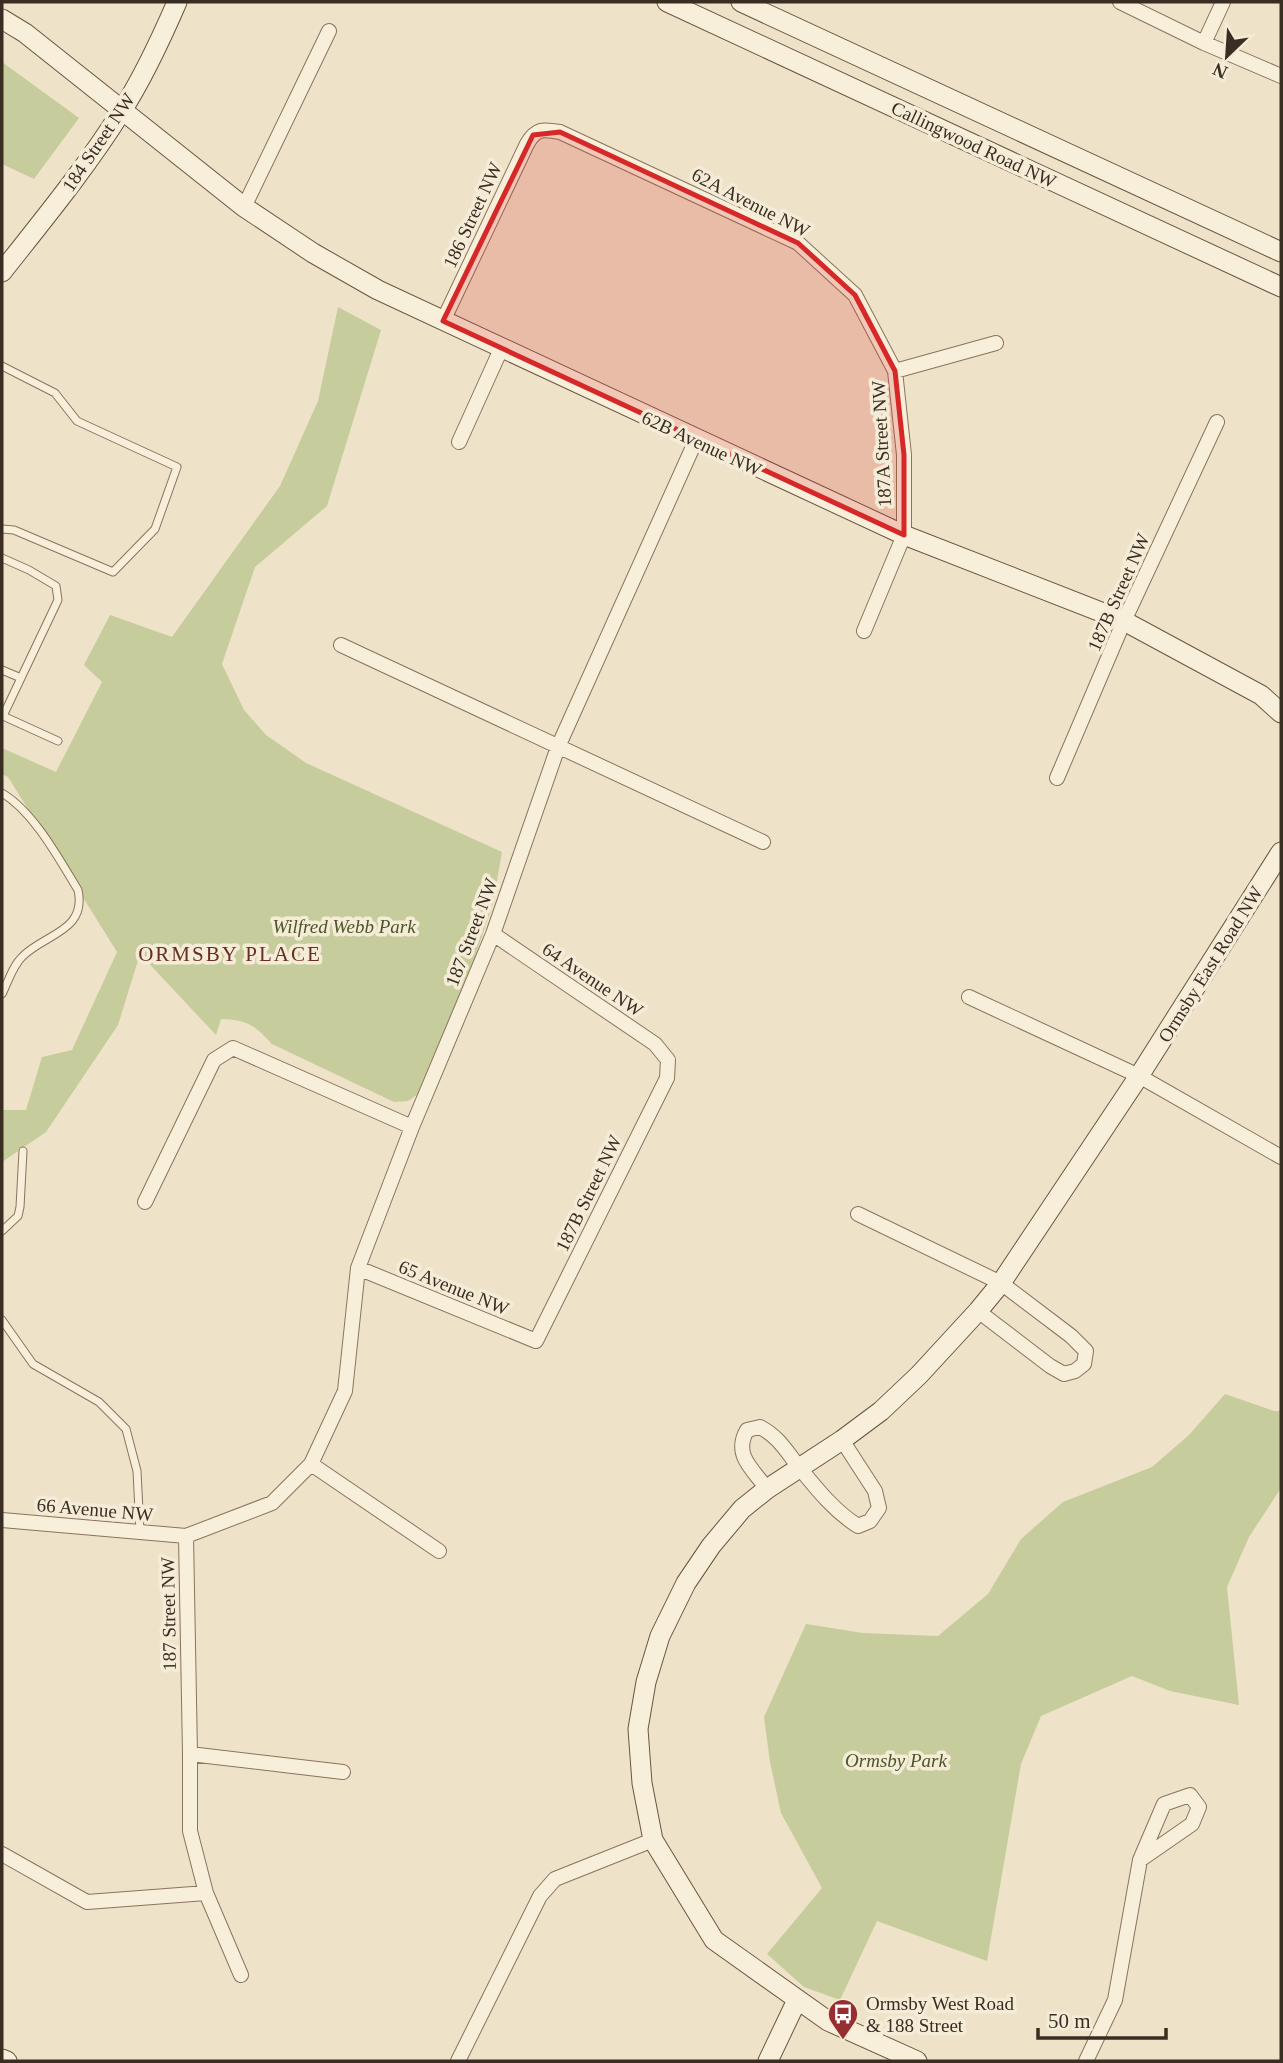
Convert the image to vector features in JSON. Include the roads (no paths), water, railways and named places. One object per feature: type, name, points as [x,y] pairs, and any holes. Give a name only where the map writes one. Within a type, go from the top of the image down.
[{"type":"street","name":"184 Street NW","points":[[2,272],[122,112],[177,2]]},
{"type":"street","name":"Callingwood Road NW","points":[[667,2],[1281,287]]},
{"type":"street","name":"Callingwood Road NW","points":[[741,2],[1281,252]]},
{"type":"street","points":[[1120,2],[1204,43],[1281,76]]},
{"type":"street","points":[[1204,43],[1223,2]]},
{"type":"street","name":"62B Avenue NW","points":[[2,19],[25,33],[244,207],[378,290],[904,535],[1125,621],[1261,695],[1281,712]]},
{"type":"street","points":[[244,207],[329,31]]},
{"type":"street","name":"186 Street NW","points":[[443,321],[527,144],[540,130]]},
{"type":"street","name":"62A Avenue NW","points":[[540,130],[560,132],[798,243],[855,295],[895,370]]},
{"type":"street","name":"187A Street NW","points":[[904,535],[904,455],[895,370],[996,343]]},
{"type":"street","points":[[459,442],[501,349]]},
{"type":"street","name":"187B Street NW","points":[[1057,778],[1125,621],[1217,422]]},
{"type":"street","name":"187 Street NW","points":[[241,1975],[205,1893],[190,1831],[186,1536],[272,1503],[311,1464],[345,1391],[358,1268],[412,1126],[493,934],[558,747],[696,440]]},
{"type":"street","points":[[864,631],[904,535]]},
{"type":"street","points":[[341,645],[763,842]]},
{"type":"street","name":"Ormsby East Road NW","points":[[917,2061],[828,2021],[714,1940],[653,1840],[642,1783],[638,1729],[646,1682],[660,1636],[685,1583],[742,1509],[881,1411],[919,1375],[1001,1283],[1139,1076],[1281,852]]},
{"type":"street","name":"64 Avenue NW","points":[[493,934],[656,1044],[668,1060]]},
{"type":"street","points":[[969,997],[1139,1076],[1281,1157]]},
{"type":"street","points":[[145,1202],[214,1060],[233,1048],[412,1126]]},
{"type":"street","name":"187B Street NW","points":[[536,1341],[667,1078],[668,1060]]},
{"type":"street","points":[[858,1214],[1001,1283],[1071,1336],[1086,1351],[1084,1364],[1075,1371],[1064,1374],[978,1311]]},
{"type":"street","name":"65 Avenue NW","points":[[358,1268],[536,1341]]},
{"type":"street","points":[[767,1489],[743,1455],[740,1442],[747,1430],[760,1427],[774,1434],[841,1516],[858,1526],[870,1521],[879,1508],[875,1491],[842,1440]]},
{"type":"street","points":[[311,1464],[439,1551]]},
{"type":"street","name":"66 Avenue NW","points":[[2,1520],[186,1536]]},
{"type":"street","points":[[190,1754],[343,1772]]},
{"type":"street","points":[[1087,2061],[1115,2000],[1140,1860],[1164,1804],[1190,1795],[1199,1807],[1192,1824],[1140,1860]]},
{"type":"street","points":[[458,2061],[540,1896],[548,1886],[555,1879],[653,1840]]},
{"type":"street","points":[[2,1854],[87,1902],[205,1893]]},
{"type":"street","points":[[768,2061],[797,2000]]},
{"type":"street","points":[[2,2059],[7,2061]]},
{"type":"lane","points":[[2,366],[55,393],[77,421],[177,467],[155,529],[113,572],[14,530],[2,529]]},
{"type":"lane","points":[[2,558],[56,586],[58,600],[3,716],[58,741]]},
{"type":"lane","points":[[2,670],[21,678]]},
{"type":"lane","points":[[2,793],[40,829],[79,890],[81,902],[77,915],[64,929],[22,956],[2,994]]},
{"type":"lane","points":[[2,1231],[18,1216],[23,1150]]},
{"type":"lane","points":[[2,1320],[33,1364],[99,1402],[126,1429],[137,1471],[140,1532]]},
{"type":"place","name":"Ormsby West Road & 188 Street","points":[[843,2041]]},
{"type":"district","name":"ORMSBY PLACE","points":[[230,954]]},
{"type":"park label","name":"Wilfred Webb Park","points":[[344,926]]},
{"type":"park label","name":"Ormsby Park","points":[[896,1760]]}]
